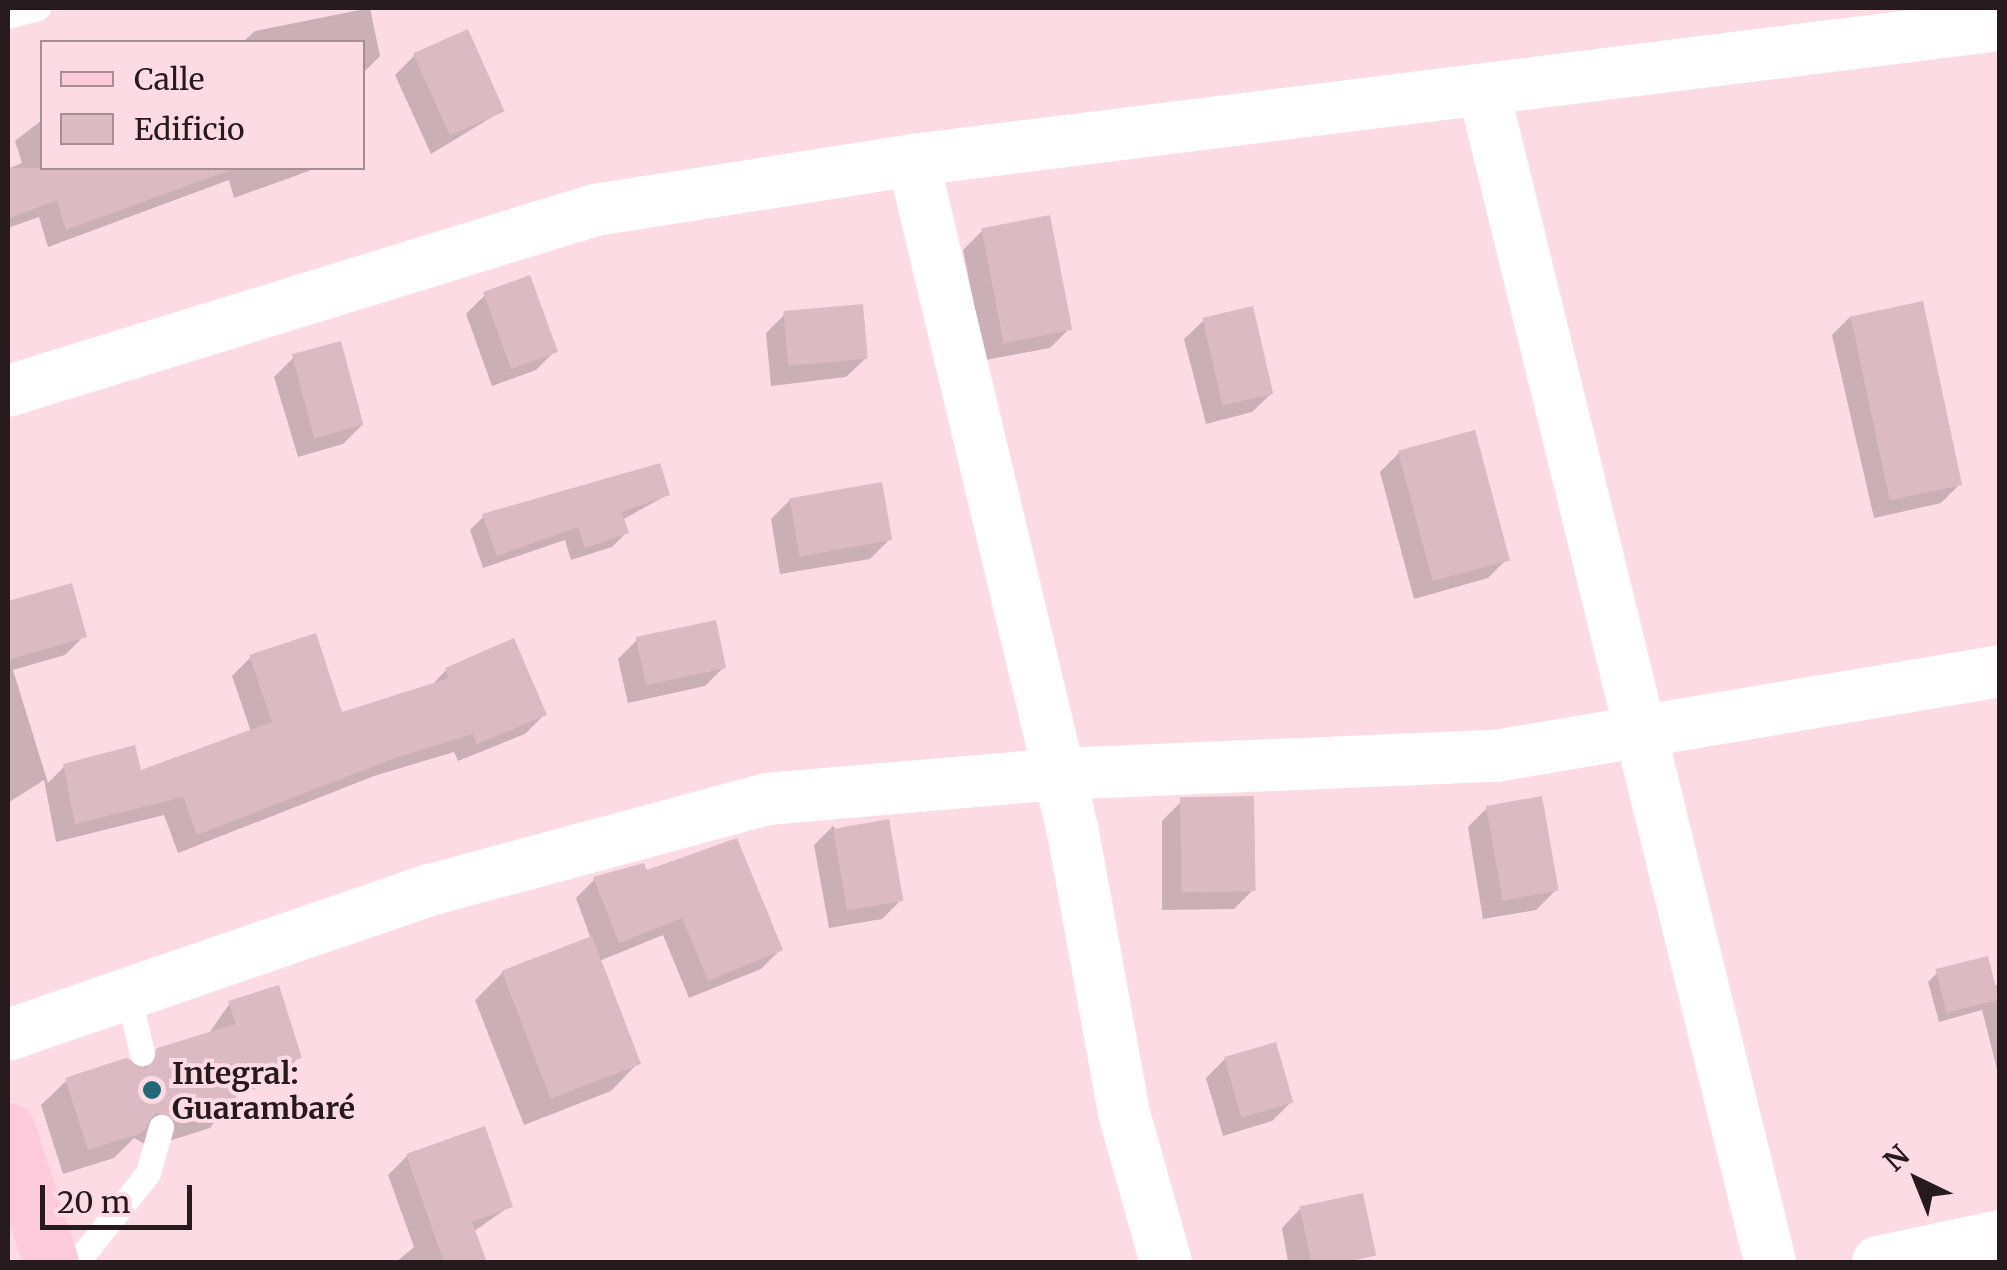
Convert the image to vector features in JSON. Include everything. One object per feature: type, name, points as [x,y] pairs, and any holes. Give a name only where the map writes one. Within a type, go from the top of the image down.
[{"type":"main road","points":[[8,1130],[51,1262]]},
{"type":"street","points":[[8,391],[595,210],[912,160],[1485,96],[2000,24]]},
{"type":"street","points":[[1485,96],[1646,738],[1770,1262]]},
{"type":"street","points":[[912,160],[1059,774],[1124,1113],[1166,1262]]},
{"type":"street","points":[[8,1035],[430,890],[767,799],[1059,774],[1495,756],[1646,738],[2000,672]]},
{"type":"street","points":[[1878,1262],[2000,1236]]},
{"type":"lane","points":[[8,16],[38,8]]},
{"type":"lane","points":[[128,993],[142,1052]]},
{"type":"lane","points":[[78,1262],[148,1174],[161,1127]]},
{"type":"building","points":[[468,29],[505,111],[450,136],[413,53]]},
{"type":"building","points":[[8,168],[230,170],[66,230],[57,200],[8,219]]},
{"type":"building","points":[[1050,215],[1072,330],[1004,343],[981,228]]},
{"type":"building","points":[[530,275],[558,352],[511,369],[483,292]]},
{"type":"building","points":[[1923,301],[1962,485],[1890,500],[1851,316]]},
{"type":"building","points":[[863,304],[868,359],[788,366],[783,311]]},
{"type":"building","points":[[1253,306],[1273,394],[1223,405],[1202,318]]},
{"type":"building","points":[[341,341],[364,425],[314,438],[292,354]]},
{"type":"building","points":[[1475,430],[1510,560],[1433,581],[1398,451]]},
{"type":"building","points":[[660,463],[670,495],[622,512],[629,533],[585,548],[578,527],[497,556],[482,514]]},
{"type":"building","points":[[882,482],[892,540],[800,556],[789,498]]},
{"type":"building","points":[[72,583],[87,637],[8,660],[8,601]]},
{"type":"building","points":[[716,620],[726,668],[646,685],[636,637]]},
{"type":"building","points":[[316,633],[342,712],[449,678],[445,668],[514,638],[547,715],[477,744],[473,734],[395,758],[197,835],[183,797],[75,824],[63,764],[135,745],[141,770],[272,722],[249,655]]},
{"type":"building","points":[[1254,796],[1256,891],[1182,892],[1180,797]]},
{"type":"building","points":[[1542,796],[1559,891],[1503,900],[1486,806]]},
{"type":"building","points":[[889,819],[903,901],[847,911],[833,829]]},
{"type":"building","points":[[737,838],[783,950],[708,981],[682,918],[619,943],[593,877],[644,863],[647,870]]},
{"type":"building","points":[[592,936],[641,1064],[551,1099],[501,971]]},
{"type":"building","points":[[1988,956],[1999,1000],[1946,1013],[1936,969]]},
{"type":"building","name":"Integral: Guarambaré","points":[[279,985],[302,1058],[231,1080],[238,1103],[176,1122],[156,1112],[142,1133],[88,1150],[65,1078],[126,1058],[147,1068],[157,1048],[236,1024],[228,1001]]},
{"type":"building","points":[[1276,1042],[1293,1103],[1241,1117],[1224,1057]]},
{"type":"building","points":[[485,1126],[513,1207],[472,1222],[487,1262],[444,1262],[406,1154]]},
{"type":"building","points":[[1363,1193],[1376,1256],[1346,1262],[1311,1262],[1299,1207]]},
{"type":"place","name":"Integral: Guarambaré","points":[[152,1090]]}]
